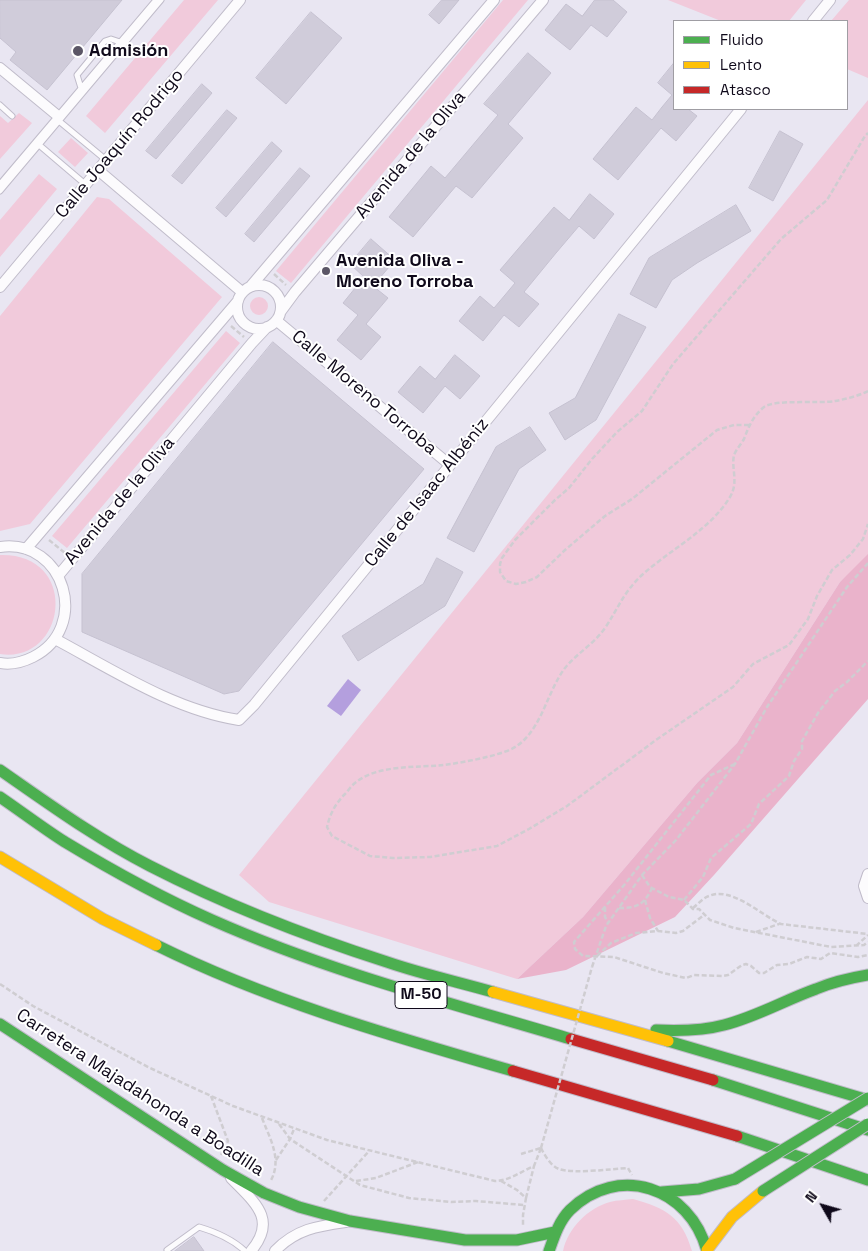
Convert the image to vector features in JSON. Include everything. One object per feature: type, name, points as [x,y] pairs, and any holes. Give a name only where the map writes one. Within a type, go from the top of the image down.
[{"type":"main road","points":[[0,770],[76,823],[148,864],[219,900],[306,934],[389,962],[868,1099]]},
{"type":"main road","name":"M-50","points":[[0,797],[64,841],[133,881],[212,920],[297,954],[384,984],[757,1093],[868,1130]]},
{"type":"main road","points":[[0,857],[104,919],[170,952],[237,981],[376,1032],[746,1139],[868,1180]]},
{"type":"main road","points":[[0,868],[99,926],[165,960],[303,1017],[376,1032]]},
{"type":"main road","points":[[600,1023],[660,1031],[707,1030],[734,1023],[822,985],[847,978],[868,975]]},
{"type":"main road","name":"Carretera Majadahonda a Boadilla","points":[[0,1024],[218,1167],[264,1193],[350,1221],[465,1240],[501,1251]]},
{"type":"main road","points":[[549,1251],[555,1232],[569,1211],[588,1195],[612,1186],[637,1185],[662,1192],[695,1191],[718,1186],[735,1179],[868,1099]]},
{"type":"main road","points":[[707,1251],[732,1217],[763,1191],[868,1124]]},
{"type":"main road","points":[[662,1192],[683,1206],[699,1226],[707,1251]]},
{"type":"main road","name":"Carretera Majadahonda a Boadilla","points":[[465,1240],[517,1240],[555,1232]]},
{"type":"street","name":"Calle Joaquín Rodrigo","points":[[0,287],[240,0]]},
{"type":"street","name":"Avenida de la Oliva","points":[[26,549],[494,0]]},
{"type":"street","name":"Avenida de la Oliva","points":[[279,316],[295,292],[543,0]]},
{"type":"street","points":[[814,20],[830,0]]},
{"type":"street","points":[[0,68],[57,119]]},
{"type":"street","points":[[0,74],[57,119]]},
{"type":"street","name":"Calle de Isaac Albéniz","points":[[55,639],[150,690],[216,716],[239,720],[254,705],[740,110]]},
{"type":"street","points":[[98,170],[244,293]]},
{"type":"street","points":[[262,284],[273,289],[280,299],[279,316],[267,327],[255,328],[245,323],[238,313],[244,293],[262,284]]},
{"type":"street","name":"Calle Moreno Torroba","points":[[279,316],[450,465]]},
{"type":"street","name":"Avenida de la Oliva","points":[[0,663],[7,664],[26,661],[42,652],[55,639],[63,624],[66,608],[64,591],[58,576],[267,327]]},
{"type":"street","points":[[0,547],[8,546],[26,549],[39,555],[50,564],[58,576]]},
{"type":"street","points":[[868,874],[864,886],[868,898]]},
{"type":"street","points":[[218,1167],[254,1202],[263,1218],[264,1229],[251,1251]]},
{"type":"street","points":[[276,1251],[296,1233],[318,1226],[350,1221]]},
{"type":"lane","points":[[0,191],[81,88],[156,0]]},
{"type":"lane","points":[[57,119],[161,0]]},
{"type":"lane","points":[[81,88],[78,75],[105,41],[111,39],[120,42]]},
{"type":"lane","points":[[0,105],[12,116]]},
{"type":"lane","points":[[57,119],[106,160]]},
{"type":"lane","points":[[0,184],[37,144]]},
{"type":"lane","points":[[37,144],[86,184]]},
{"type":"lane","points":[[167,1250],[199,1227],[218,1233],[245,1251]]},
{"type":"path","points":[[749,425],[734,425],[717,430],[632,499],[604,516],[537,577],[516,584],[506,581],[502,577],[500,572],[502,558],[515,540],[569,488],[617,432],[642,411],[673,364],[781,239],[827,200],[864,136],[868,133]]},
{"type":"path","points":[[267,268],[295,292]]},
{"type":"path","points":[[230,325],[247,339]]},
{"type":"path","points":[[868,391],[835,401],[809,403],[773,402],[766,405],[749,425],[744,439],[734,456],[735,484],[731,496],[716,515],[625,592],[604,628],[592,643],[577,654],[564,670],[548,696],[534,728],[522,743],[509,750],[484,758],[445,765],[375,773],[356,782],[335,806],[330,815],[327,827],[332,836],[370,856],[393,858],[430,857],[497,846],[530,829],[567,806],[656,740],[733,687],[752,664],[789,646],[808,619],[817,596],[832,570],[850,555],[863,539],[868,524]]},
{"type":"path","points":[[49,540],[66,554]]},
{"type":"path","points":[[525,1238],[524,1205],[534,1166],[541,1148],[592,967],[608,922],[642,875],[676,840],[735,764],[767,707],[847,588],[868,563]]},
{"type":"path","points":[[684,900],[703,877],[711,858],[751,824],[759,804],[789,776],[794,761],[802,749],[802,741],[818,713],[835,691],[868,661]]},
{"type":"path","points":[[735,764],[711,775],[625,884],[574,942],[575,949],[583,956],[614,957],[686,978],[694,975],[728,975],[746,964],[760,973],[764,973],[778,965],[789,964],[811,956],[820,959],[830,953],[858,957],[868,955]]},
{"type":"path","points":[[642,875],[652,888],[669,896],[684,900],[693,909],[699,909],[710,920],[734,928],[831,948],[864,945],[868,942]]},
{"type":"path","points":[[619,908],[633,908],[644,900],[652,888]]},
{"type":"path","points":[[693,909],[707,896],[724,893],[781,924],[868,935]]},
{"type":"path","points":[[644,900],[650,918],[658,931]]},
{"type":"path","points":[[605,906],[605,916],[608,922]]},
{"type":"path","points":[[596,957],[611,943],[636,933],[658,931],[676,933],[683,931],[704,914]]},
{"type":"path","points":[[754,932],[781,924]]},
{"type":"path","points":[[856,946],[868,935]]},
{"type":"path","points":[[0,984],[52,1017],[150,1068],[262,1118],[327,1140],[501,1181],[518,1190],[526,1198]]},
{"type":"path","points":[[211,1096],[228,1141],[218,1167]]},
{"type":"path","points":[[262,1118],[276,1152],[276,1168],[273,1178],[264,1193]]},
{"type":"path","points":[[278,1123],[290,1139],[360,1185],[409,1198],[524,1205]]},
{"type":"path","points":[[276,1160],[290,1139],[294,1129]]},
{"type":"path","points":[[521,1154],[541,1148]]},
{"type":"path","points":[[541,1148],[547,1159],[559,1169],[576,1171],[628,1168],[637,1185]]},
{"type":"path","points":[[316,1211],[370,1150]]},
{"type":"path","points":[[355,1182],[376,1178],[419,1162]]},
{"type":"path","points":[[501,1181],[534,1166]]},
{"type":"shaded area","points":[[184,0],[218,0],[105,133],[86,116]]},
{"type":"shaded area","points":[[503,0],[528,0],[291,283],[276,271]]},
{"type":"shaded area","points":[[668,0],[806,0],[790,20],[718,20]]},
{"type":"shaded area","points":[[849,0],[868,0],[868,78],[848,69],[848,20],[832,20]]},
{"type":"shaded area","points":[[868,100],[868,557],[840,582],[737,743],[697,783],[583,917],[517,979],[269,902],[239,875]]},
{"type":"shaded area","points":[[19,113],[32,123],[0,159],[0,116],[8,123]]},
{"type":"shaded area","points":[[71,138],[88,153],[75,167],[58,152]]},
{"type":"shaded area","points":[[39,174],[57,189],[0,257],[0,220]]},
{"type":"shaded area","points":[[97,197],[109,199],[222,297],[30,524],[0,531],[0,316]]},
{"type":"shaded area","points":[[255,297],[263,297],[268,302],[266,313],[255,315],[250,310],[250,302]]},
{"type":"shaded area","points":[[226,331],[240,343],[67,548],[52,536]]},
{"type":"shaded area","points":[[868,554],[868,699],[675,917],[566,970],[517,979],[583,917],[697,783],[737,743],[840,582]]},
{"type":"shaded area","points":[[0,555],[26,559],[44,571],[53,588],[56,608],[51,627],[40,642],[23,653],[0,654]]},
{"type":"shaded area","points":[[348,679],[361,690],[341,716],[327,706]]},
{"type":"shaded area","points":[[633,1199],[664,1210],[678,1222],[688,1239],[692,1251],[563,1251],[569,1234],[587,1214],[610,1202]]},
{"type":"building","points":[[0,0],[122,0],[47,90],[10,60],[16,52],[0,38]]},
{"type":"building","points":[[442,0],[459,0],[439,24],[429,15]]},
{"type":"building","points":[[595,0],[613,0],[627,12],[607,37],[591,25],[570,50],[545,30],[566,4],[582,16]]},
{"type":"building","points":[[311,12],[342,38],[286,104],[256,78]]},
{"type":"building","points":[[528,53],[551,73],[508,124],[523,138],[472,198],[456,186],[413,237],[389,217],[431,166],[445,178],[498,115],[484,104]]},
{"type":"building","points":[[673,64],[673,110],[689,110],[697,116],[676,141],[661,128],[618,180],[593,159],[636,107],[652,120],[672,95],[658,83]]},
{"type":"building","points":[[202,84],[212,93],[156,159],[146,151]]},
{"type":"building","points":[[227,110],[237,118],[182,184],[172,176]]},
{"type":"building","points":[[780,131],[803,144],[773,201],[749,188]]},
{"type":"building","points":[[272,142],[282,151],[226,217],[216,208]]},
{"type":"building","points":[[300,168],[310,176],[254,242],[245,234]]},
{"type":"building","points":[[590,194],[614,214],[594,239],[579,226],[556,253],[524,292],[539,304],[519,327],[504,315],[483,341],[459,321],[480,296],[494,308],[515,283],[500,270],[554,207],[569,220]]},
{"type":"building","points":[[736,205],[751,231],[672,280],[656,308],[630,294],[649,258]]},
{"type":"building","points":[[371,239],[395,260],[373,286],[388,298],[366,324],[381,337],[361,360],[337,340],[358,315],[343,303],[364,277],[350,264]]},
{"type":"building","points":[[619,314],[646,327],[596,420],[565,440],[549,413],[575,398]]},
{"type":"building","points":[[273,342],[424,469],[239,691],[224,694],[82,632],[82,574]]},
{"type":"building","points":[[455,355],[480,376],[460,399],[445,386],[423,413],[398,392],[420,366],[435,379]]},
{"type":"building","points":[[530,427],[546,450],[519,469],[474,552],[447,538],[496,447]]},
{"type":"building","points":[[437,558],[463,572],[445,606],[358,661],[342,636],[423,584]]},
{"type":"building","points":[[194,1237],[204,1251],[175,1251]]},
{"type":"traffic: fast","points":[[0,770],[74,821],[130,856],[208,894],[267,919],[357,952],[493,992]]},
{"type":"traffic: fast","points":[[0,797],[57,837],[101,863],[193,912],[255,938],[344,971],[571,1039]]},
{"type":"traffic: fast","points":[[156,945],[242,983],[332,1016],[513,1071]]},
{"type":"traffic: fast","points":[[656,1030],[690,1030],[724,1025],[748,1018],[829,984],[868,975]]},
{"type":"traffic: fast","points":[[0,1024],[223,1170],[264,1193],[299,1207],[350,1221],[465,1240],[517,1240],[555,1232]]},
{"type":"traffic: fast","points":[[668,1041],[868,1100]]},
{"type":"traffic: fast","points":[[713,1080],[868,1130]]},
{"type":"traffic: fast","points":[[735,1179],[868,1098]]},
{"type":"traffic: fast","points":[[763,1191],[868,1124]]},
{"type":"traffic: fast","points":[[737,1136],[868,1180]]},
{"type":"traffic: fast","points":[[662,1192],[699,1189],[735,1179]]},
{"type":"traffic: fast","points":[[549,1251],[560,1224],[570,1210],[589,1196],[609,1188],[630,1185],[650,1189],[669,1198],[685,1211],[698,1229],[707,1251]]},
{"type":"traffic: slow","points":[[0,857],[103,919],[156,945]]},
{"type":"traffic: slow","points":[[493,992],[668,1041]]},
{"type":"traffic: slow","points":[[707,1250],[732,1217],[763,1191]]},
{"type":"traffic: jam","points":[[571,1039],[713,1080]]},
{"type":"traffic: jam","points":[[513,1071],[737,1136]]},
{"type":"place","name":"Admisión","points":[[78,51]]},
{"type":"place","name":"Avenida Oliva - Moreno Torroba","points":[[326,271]]}]
